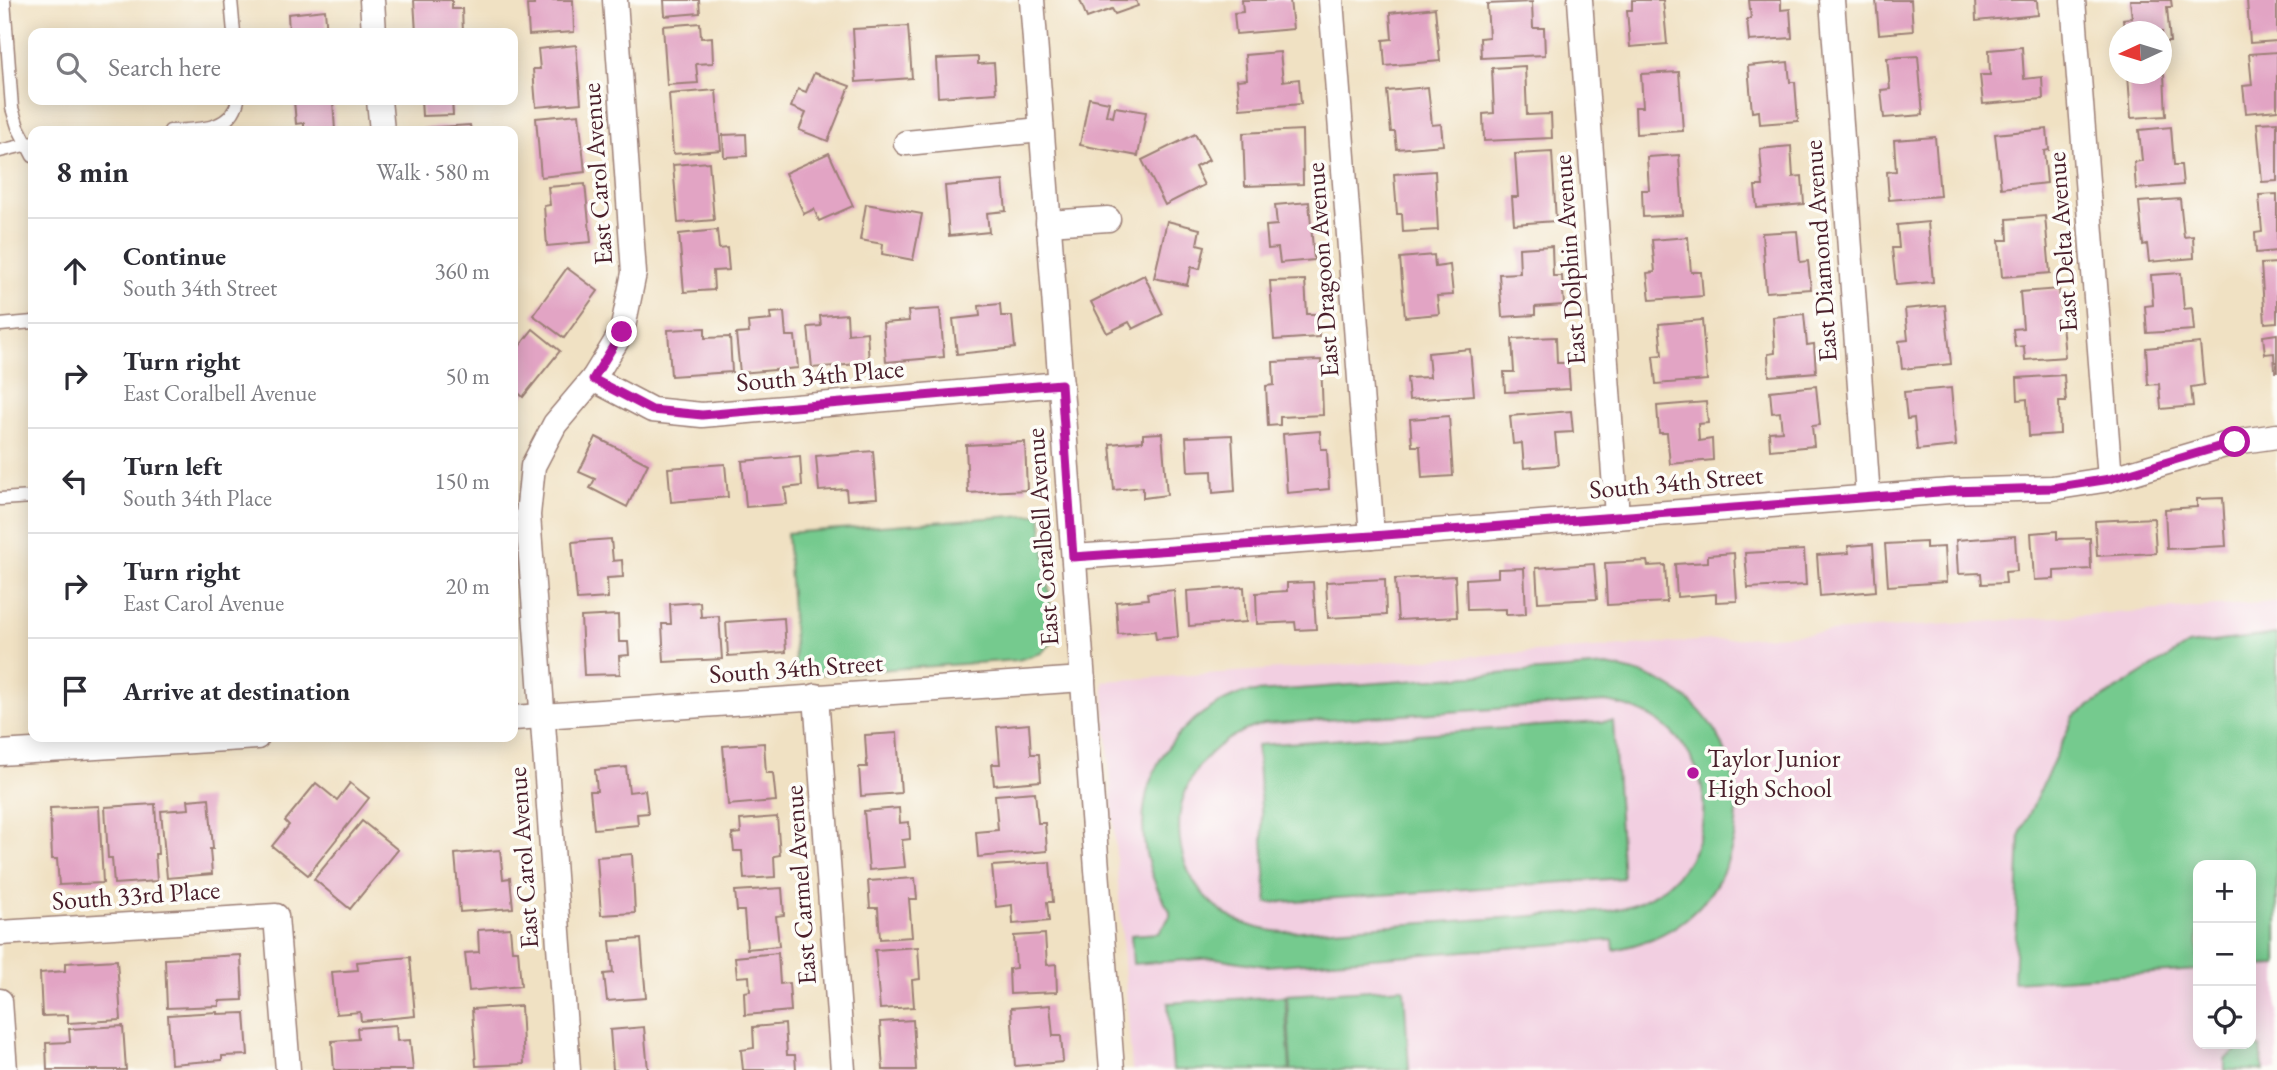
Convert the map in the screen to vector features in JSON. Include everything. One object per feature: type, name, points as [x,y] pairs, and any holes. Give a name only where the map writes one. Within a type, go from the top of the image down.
[{"type":"street","points":[[372,0],[374,28]]},
{"type":"street","name":"East Carol Avenue","points":[[568,1070],[528,515],[533,466],[555,424],[593,379],[622,332],[634,273],[615,0]]},
{"type":"street","name":"East Coralbell Avenue","points":[[1032,0],[1112,1070]]},
{"type":"street","name":"East Dragoon Avenue","points":[[1331,0],[1372,536]]},
{"type":"street","name":"East Dolphin Avenue","points":[[1580,0],[1617,516]]},
{"type":"street","name":"East Diamond Avenue","points":[[1832,0],[1868,497]]},
{"type":"street","name":"East Delta Avenue","points":[[2073,0],[2110,479]]},
{"type":"street","points":[[379,105],[382,126]]},
{"type":"street","points":[[906,143],[1041,130]]},
{"type":"street","points":[[1048,223],[1108,219]]},
{"type":"street","name":"South 34th Place","points":[[593,379],[652,410],[702,415],[1061,384]]},
{"type":"street","name":"South 34th Street","points":[[1073,557],[1951,491],[2052,488],[2110,479],[2235,442],[2277,436]]},
{"type":"street","name":"South 34th Street","points":[[518,717],[1083,679]]},
{"type":"street","name":"East Carmel Avenue","points":[[816,696],[843,1070]]},
{"type":"street","points":[[0,753],[85,742]]},
{"type":"street","name":"South 33rd Place","points":[[0,933],[276,916],[288,1070]]},
{"type":"street","points":[[0,1001],[5,1070]]},
{"type":"lane","points":[[4,0],[12,107],[28,142]]},
{"type":"lane","points":[[231,0],[234,28]]},
{"type":"lane","points":[[210,126],[229,119],[237,105]]},
{"type":"lane","points":[[0,151],[28,148]]},
{"type":"lane","points":[[0,325],[28,322]]},
{"type":"lane","points":[[0,499],[28,497]]},
{"type":"shaded area","name":"Taylor Junior High School","points":[[2277,602],[2277,1070],[1132,1070],[1103,681]]},
{"type":"green space","points":[[1041,514],[1054,641],[1041,653],[1018,660],[796,676],[787,533]]},
{"type":"green space","points":[[2277,634],[2277,965],[2256,966],[2256,860],[2193,860],[2193,970],[2014,982],[2020,834],[2074,716],[2188,645]]},
{"type":"green space","points":[[1606,666],[1645,675],[1667,685],[1695,706],[1716,733],[1730,763],[1736,796],[1735,830],[1727,862],[1711,892],[1687,918],[1652,939],[1614,950],[1613,940],[1265,966],[1215,958],[1133,964],[1131,935],[1159,933],[1170,916],[1153,879],[1145,846],[1144,814],[1150,783],[1163,755],[1183,729],[1210,709],[1243,693]],"holes":[[[1605,702],[1647,715],[1678,739],[1697,769],[1704,804],[1698,839],[1681,870],[1652,896],[1610,911],[1285,932],[1242,922],[1210,901],[1189,872],[1180,838],[1182,802],[1197,769],[1224,742],[1264,724]]]},
{"type":"green space","points":[[1613,721],[1623,878],[1267,903],[1257,745]]},
{"type":"green space","points":[[1404,988],[1409,1070],[1291,1070],[1287,995]]},
{"type":"green space","points":[[1285,996],[1290,1070],[1173,1070],[1168,1003]]},
{"type":"green space","points":[[2261,1047],[2263,1070],[2225,1070],[2225,1060],[2238,1050]]},
{"type":"building","points":[[414,0],[452,0],[452,9],[462,9],[463,28],[416,28]]},
{"type":"building","points":[[534,0],[573,0],[574,32],[529,35],[527,5],[534,5]]},
{"type":"building","points":[[664,0],[699,0],[700,13],[665,16]]},
{"type":"building","points":[[1080,0],[1136,0],[1138,6],[1115,14],[1112,9],[1087,18]]},
{"type":"building","points":[[1242,0],[1290,0],[1293,29],[1236,34],[1234,13],[1243,12]]},
{"type":"building","points":[[1632,0],[1663,0],[1667,44],[1630,47],[1627,10],[1632,10]]},
{"type":"building","points":[[1749,0],[1781,0],[1781,10],[1790,9],[1792,38],[1749,41]]},
{"type":"building","points":[[1876,0],[1911,0],[1913,31],[1879,34]]},
{"type":"building","points":[[1975,0],[2037,0],[2038,15],[1976,21]]},
{"type":"building","points":[[2130,0],[2171,0],[2172,7],[2167,7],[2168,21],[2123,21],[2132,18]]},
{"type":"building","points":[[2247,0],[2277,0],[2277,41],[2250,43]]},
{"type":"building","points":[[1532,2],[1533,28],[1544,28],[1545,55],[1481,58],[1480,38],[1489,37],[1487,4]]},
{"type":"building","points":[[1435,8],[1440,61],[1385,66],[1383,40],[1392,39],[1390,13]]},
{"type":"building","points":[[325,10],[327,28],[289,28],[288,14]]},
{"type":"building","points":[[700,23],[701,38],[712,37],[713,63],[696,64],[698,83],[667,85],[663,26]]},
{"type":"building","points":[[908,26],[912,78],[856,82],[853,29]]},
{"type":"building","points":[[576,45],[581,103],[536,107],[533,69],[540,69],[538,49]]},
{"type":"building","points":[[2022,47],[2024,79],[2042,77],[2043,99],[1983,104],[1980,75],[1990,75],[1989,50]]},
{"type":"building","points":[[1280,52],[1283,81],[1299,79],[1301,104],[1240,109],[1237,80],[1247,79],[1245,55]]},
{"type":"building","points":[[2277,52],[2277,110],[2246,113],[2243,86],[2252,85],[2249,54]]},
{"type":"building","points":[[1918,56],[1923,115],[1884,118],[1881,90],[1890,89],[1887,58]]},
{"type":"building","points":[[978,57],[978,64],[994,63],[996,93],[938,97],[936,59]]},
{"type":"building","points":[[1788,62],[1790,82],[1795,82],[1798,121],[1760,124],[1759,111],[1752,112],[1748,66]]},
{"type":"building","points":[[1525,66],[1527,115],[1551,114],[1552,138],[1484,141],[1483,114],[1494,113],[1492,68]]},
{"type":"building","points":[[1679,72],[1683,131],[1636,134],[1635,107],[1643,107],[1641,74]]},
{"type":"building","points":[[814,73],[850,86],[828,141],[799,130],[806,113],[791,107],[798,89],[806,92]]},
{"type":"building","points":[[2129,84],[2164,84],[2166,116],[2131,118]]},
{"type":"building","points":[[1428,87],[1432,125],[1441,124],[1443,145],[1397,149],[1395,132],[1391,132],[1387,91]]},
{"type":"building","points":[[716,90],[721,150],[673,154],[669,94]]},
{"type":"building","points":[[1089,98],[1109,102],[1106,115],[1113,117],[1115,107],[1146,112],[1138,156],[1080,145]]},
{"type":"building","points":[[294,105],[333,105],[335,126],[296,124]]},
{"type":"building","points":[[421,105],[452,105],[453,115],[422,116]]},
{"type":"building","points":[[579,114],[585,172],[541,177],[536,118]]},
{"type":"building","points":[[2277,122],[2277,181],[2262,182],[2257,123]]},
{"type":"building","points":[[2171,127],[2174,165],[2181,165],[2183,185],[2136,189],[2134,162],[2142,161],[2139,130]]},
{"type":"building","points":[[2047,129],[2049,150],[2044,151],[2047,183],[2001,188],[1995,134]]},
{"type":"building","points":[[1302,130],[1303,184],[1245,186],[1243,133]]},
{"type":"building","points":[[746,134],[747,156],[724,157],[723,135]]},
{"type":"building","points":[[1195,134],[1209,160],[1195,167],[1204,185],[1165,205],[1142,160]]},
{"type":"building","points":[[1935,137],[1940,196],[1889,200],[1887,172],[1896,171],[1894,140]]},
{"type":"building","points":[[1791,146],[1793,177],[1802,176],[1804,204],[1757,208],[1755,186],[1763,186],[1760,149]]},
{"type":"building","points":[[1552,152],[1556,221],[1514,224],[1512,197],[1518,197],[1515,154]]},
{"type":"building","points":[[829,153],[853,206],[819,221],[814,209],[804,214],[785,173]]},
{"type":"building","points":[[1679,155],[1683,215],[1643,217],[1642,190],[1649,190],[1647,157]]},
{"type":"building","points":[[709,162],[714,220],[678,223],[673,165]]},
{"type":"building","points":[[1435,171],[1438,230],[1403,232],[1402,214],[1397,214],[1394,174]]},
{"type":"building","points":[[1003,181],[1006,211],[987,213],[989,232],[949,236],[945,186]]},
{"type":"building","points":[[585,184],[591,242],[547,246],[544,206],[550,205],[548,187]]},
{"type":"building","points":[[2277,194],[2277,251],[2256,253],[2255,233],[2262,232],[2259,195]]},
{"type":"building","points":[[2180,199],[2184,237],[2193,236],[2194,258],[2149,262],[2147,244],[2143,245],[2139,202]]},
{"type":"building","points":[[1309,202],[1314,260],[1280,263],[1278,248],[1268,249],[1266,226],[1277,225],[1275,205]]},
{"type":"building","points":[[866,204],[922,214],[913,260],[882,254],[883,244],[860,240]]},
{"type":"building","points":[[2045,216],[2050,273],[2002,277],[1999,240],[2008,240],[2007,219]]},
{"type":"building","points":[[1167,221],[1200,229],[1197,244],[1205,246],[1200,269],[1191,267],[1187,285],[1154,278]]},
{"type":"building","points":[[1928,222],[1933,282],[1896,285],[1892,248],[1899,248],[1897,225]]},
{"type":"building","points":[[717,230],[719,249],[727,248],[729,270],[713,271],[714,290],[684,292],[679,234]]},
{"type":"building","points":[[1797,231],[1800,262],[1808,261],[1811,289],[1766,292],[1762,233]]},
{"type":"building","points":[[1688,237],[1691,272],[1701,272],[1703,296],[1650,300],[1647,273],[1655,272],[1652,240]]},
{"type":"building","points":[[1552,246],[1553,276],[1562,276],[1564,305],[1535,307],[1535,315],[1502,317],[1499,274],[1520,273],[1519,248]]},
{"type":"building","points":[[1434,255],[1435,267],[1450,265],[1453,295],[1437,296],[1439,314],[1405,317],[1400,258]]},
{"type":"building","points":[[2277,263],[2277,322],[2265,323],[2261,264]]},
{"type":"building","points":[[567,268],[598,291],[564,338],[533,315]]},
{"type":"building","points":[[2181,273],[2184,309],[2192,308],[2194,330],[2147,333],[2145,306],[2153,305],[2151,275]]},
{"type":"building","points":[[1144,275],[1163,314],[1133,329],[1129,322],[1107,333],[1091,302]]},
{"type":"building","points":[[1305,280],[1307,314],[1318,314],[1319,337],[1274,340],[1270,281]]},
{"type":"building","points":[[2059,289],[2065,357],[2025,360],[2024,346],[2015,347],[2013,329],[2023,328],[2020,292]]},
{"type":"building","points":[[1000,304],[1001,316],[1012,316],[1015,348],[957,354],[953,319],[980,316],[979,306]]},
{"type":"building","points":[[1945,305],[1951,364],[1902,369],[1899,341],[1908,340],[1905,309]]},
{"type":"building","points":[[940,309],[944,357],[886,362],[883,323],[909,321],[908,311]]},
{"type":"building","points":[[784,312],[786,336],[795,336],[798,368],[740,373],[736,334],[749,333],[748,322],[771,320],[770,313]]},
{"type":"building","points":[[847,314],[848,334],[867,332],[869,363],[812,368],[808,327],[821,326],[820,316]]},
{"type":"building","points":[[1804,314],[1807,345],[1814,344],[1816,372],[1769,376],[1768,354],[1775,353],[1773,317]]},
{"type":"building","points":[[1702,320],[1707,380],[1656,384],[1653,356],[1662,355],[1659,324]]},
{"type":"building","points":[[705,328],[705,338],[730,337],[732,372],[671,376],[668,330]]},
{"type":"building","points":[[533,329],[560,351],[523,397],[518,392],[518,348]]},
{"type":"building","points":[[2277,334],[2275,372],[2274,353],[2265,354],[2263,336]]},
{"type":"building","points":[[1556,337],[1557,363],[1568,363],[1570,389],[1505,392],[1504,372],[1514,372],[1512,339]]},
{"type":"building","points":[[2200,343],[2204,385],[2191,387],[2193,406],[2161,409],[2159,384],[2148,385],[2146,348]]},
{"type":"building","points":[[1470,349],[1474,395],[1409,400],[1407,378],[1430,377],[1428,353]]},
{"type":"building","points":[[1321,360],[1323,415],[1280,417],[1280,425],[1268,426],[1266,386],[1274,385],[1273,362]]},
{"type":"building","points":[[2064,375],[2066,402],[2059,402],[2060,434],[2029,436],[2027,399],[2018,400],[2017,378]]},
{"type":"building","points":[[1816,386],[1820,425],[1812,426],[1814,446],[1770,450],[1769,432],[1782,431],[1780,412],[1772,413],[1770,391]]},
{"type":"building","points":[[1951,388],[1956,446],[1917,450],[1914,418],[1907,419],[1904,392]]},
{"type":"building","points":[[1706,402],[1708,423],[1698,424],[1699,441],[1712,439],[1713,460],[1670,464],[1667,433],[1659,433],[1657,406]]},
{"type":"building","points":[[1571,411],[1573,432],[1555,433],[1558,465],[1524,468],[1522,443],[1513,444],[1510,416]]},
{"type":"building","points":[[1449,416],[1453,476],[1422,478],[1420,446],[1412,446],[1410,419]]},
{"type":"building","points":[[1320,431],[1321,449],[1327,449],[1329,489],[1287,493],[1283,434]]},
{"type":"building","points":[[1162,433],[1167,495],[1143,498],[1143,487],[1114,490],[1110,444],[1143,441],[1143,434]]},
{"type":"building","points":[[1232,435],[1235,491],[1213,493],[1212,471],[1188,472],[1186,437]]},
{"type":"building","points":[[596,437],[648,464],[627,507],[590,488],[595,479],[579,472]]},
{"type":"building","points":[[1025,442],[1027,490],[968,493],[966,445]]},
{"type":"building","points":[[873,451],[877,498],[847,500],[846,489],[819,491],[816,456]]},
{"type":"building","points":[[800,456],[802,486],[785,488],[787,504],[746,507],[742,461]]},
{"type":"building","points":[[725,464],[728,497],[671,502],[668,468]]},
{"type":"building","points":[[2223,498],[2226,546],[2167,549],[2165,509],[2197,507],[2197,499]]},
{"type":"building","points":[[2154,518],[2156,553],[2097,556],[2095,521]]},
{"type":"building","points":[[2057,531],[2057,539],[2090,538],[2091,569],[2054,571],[2054,579],[2034,580],[2031,533]]},
{"type":"building","points":[[2015,536],[2017,571],[2005,572],[2006,583],[1982,584],[1981,573],[1958,574],[1956,540]]},
{"type":"building","points":[[611,539],[613,561],[622,560],[623,577],[607,578],[608,598],[577,600],[572,542]]},
{"type":"building","points":[[1926,542],[1926,548],[1944,547],[1946,582],[1888,586],[1885,544]]},
{"type":"building","points":[[1873,544],[1876,591],[1820,596],[1817,555],[1849,553],[1848,546]]},
{"type":"building","points":[[1804,550],[1806,585],[1748,588],[1745,553]]},
{"type":"building","points":[[1734,553],[1737,601],[1716,602],[1716,594],[1677,597],[1675,564],[1708,562],[1708,555]]},
{"type":"building","points":[[1647,561],[1648,566],[1665,565],[1667,602],[1607,605],[1605,563]]},
{"type":"building","points":[[1594,564],[1597,599],[1538,602],[1536,568]]},
{"type":"building","points":[[1524,568],[1526,614],[1506,615],[1506,609],[1467,610],[1466,579],[1498,577],[1498,569]]},
{"type":"building","points":[[1455,576],[1457,617],[1398,620],[1395,579]]},
{"type":"building","points":[[1385,579],[1386,615],[1328,618],[1326,582]]},
{"type":"building","points":[[1313,582],[1316,629],[1296,630],[1295,622],[1257,624],[1256,593],[1287,591],[1287,583]]},
{"type":"building","points":[[1244,587],[1246,622],[1189,626],[1187,591]]},
{"type":"building","points":[[1174,590],[1178,637],[1156,639],[1155,631],[1118,634],[1116,602],[1148,599],[1147,593]]},
{"type":"building","points":[[700,602],[701,617],[719,616],[722,659],[664,662],[662,624],[671,624],[670,604]]},
{"type":"building","points":[[618,615],[619,642],[628,642],[629,655],[619,656],[620,674],[584,675],[581,617]]},
{"type":"building","points":[[784,618],[786,652],[728,656],[726,622]]},
{"type":"building","points":[[1029,724],[1031,754],[1039,754],[1041,781],[994,785],[992,764],[1000,764],[997,727]]},
{"type":"building","points":[[897,733],[901,793],[861,796],[859,767],[867,767],[865,735]]},
{"type":"building","points":[[764,743],[766,773],[773,773],[776,801],[728,805],[723,746]]},
{"type":"building","points":[[626,767],[629,792],[645,790],[648,813],[637,814],[638,825],[594,829],[590,791],[597,791],[595,770]]},
{"type":"building","points":[[316,783],[337,800],[350,783],[369,798],[308,875],[272,846],[289,825],[285,821]]},
{"type":"building","points":[[1035,792],[1038,823],[1045,823],[1047,851],[978,857],[976,832],[998,830],[995,795]]},
{"type":"building","points":[[209,798],[212,874],[167,878],[161,811],[189,809],[188,800]]},
{"type":"building","points":[[155,804],[157,881],[114,884],[112,858],[108,858],[105,807]]},
{"type":"building","points":[[99,806],[103,883],[59,885],[57,859],[52,859],[50,808]]},
{"type":"building","points":[[899,808],[900,823],[909,822],[910,839],[902,840],[905,867],[869,870],[864,811]]},
{"type":"building","points":[[777,817],[780,855],[774,856],[775,877],[744,879],[742,851],[734,851],[732,834],[741,833],[740,820]]},
{"type":"building","points":[[362,821],[398,850],[350,909],[314,879]]},
{"type":"building","points":[[500,850],[503,879],[510,878],[513,908],[460,912],[455,854]]},
{"type":"building","points":[[632,854],[635,913],[601,915],[597,857]]},
{"type":"building","points":[[1050,862],[1053,902],[1047,902],[1049,921],[1013,924],[1012,905],[996,907],[992,866]]},
{"type":"building","points":[[915,878],[917,899],[909,899],[912,937],[880,939],[878,908],[870,908],[868,881]]},
{"type":"building","points":[[782,888],[784,915],[776,916],[779,946],[747,949],[744,911],[737,911],[735,891]]},
{"type":"building","points":[[510,928],[512,950],[518,950],[521,986],[469,991],[465,953],[479,952],[478,930]]},
{"type":"building","points":[[1045,934],[1047,965],[1056,964],[1057,992],[1010,994],[1009,969],[1016,968],[1014,936]]},
{"type":"building","points":[[641,939],[646,998],[607,1001],[604,974],[613,973],[610,941]]},
{"type":"building","points":[[918,947],[920,979],[912,980],[914,1007],[880,1009],[875,950]]},
{"type":"building","points":[[778,953],[780,984],[789,983],[791,1011],[745,1015],[744,992],[750,991],[749,976],[737,977],[735,957]]},
{"type":"building","points":[[241,955],[243,1000],[219,1001],[219,1006],[167,1008],[165,959]]},
{"type":"building","points":[[410,957],[415,1016],[361,1021],[360,1012],[336,1014],[332,972],[358,970],[357,962]]},
{"type":"building","points":[[117,960],[121,1020],[68,1023],[68,1015],[42,1016],[40,973],[65,971],[65,963]]},
{"type":"building","points":[[1050,1005],[1053,1036],[1061,1036],[1063,1062],[1015,1066],[1011,1008]]},
{"type":"building","points":[[521,1006],[524,1064],[476,1066],[472,1009]]},
{"type":"building","points":[[245,1013],[248,1055],[171,1064],[168,1015]]},
{"type":"building","points":[[913,1020],[916,1070],[883,1070],[880,1022]]},
{"type":"building","points":[[785,1024],[787,1055],[795,1055],[796,1070],[743,1070],[741,1050],[754,1048],[753,1027]]},
{"type":"building","points":[[396,1025],[397,1041],[410,1040],[413,1070],[334,1070],[332,1041],[358,1039],[357,1028]]},
{"type":"building","points":[[123,1026],[126,1070],[47,1070],[46,1043],[70,1042],[69,1029]]},
{"type":"building","points":[[644,1027],[648,1070],[613,1070],[610,1030]]},
{"type":"place","name":"Taylor Junior High School","points":[[1693,773]]},
{"type":"route","points":[[622,332],[593,379],[652,410],[702,415],[1061,384],[1073,557],[1951,491],[2052,488],[2110,479],[2235,442]]}]
